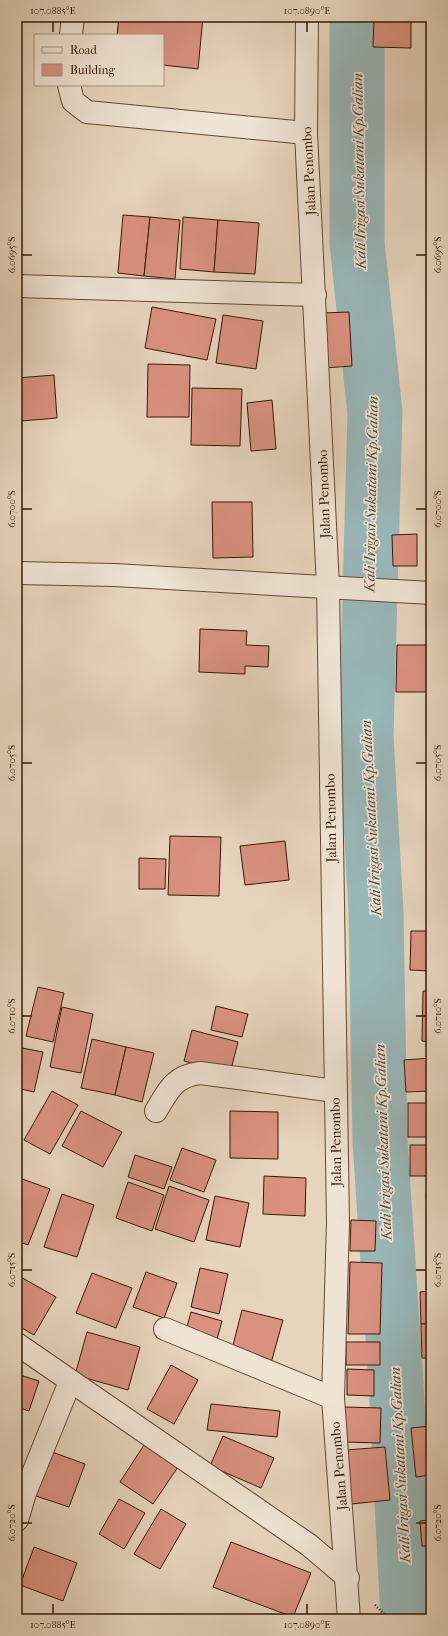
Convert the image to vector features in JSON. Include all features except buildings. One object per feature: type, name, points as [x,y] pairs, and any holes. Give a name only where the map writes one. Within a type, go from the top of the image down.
[{"type":"street","points":[[71,34],[73,17]]},
{"type":"street","name":"Jalan Penombo","points":[[307,17],[306,133],[328,587],[338,1222],[333,1398],[348,1578],[349,1619]]},
{"type":"street","points":[[69,86],[73,101],[87,112],[306,133]]},
{"type":"street","points":[[17,286],[315,294]]},
{"type":"street","points":[[17,573],[114,575],[431,593]]},
{"type":"street","points":[[156,1111],[168,1091],[179,1079],[189,1074],[200,1073],[335,1091]]},
{"type":"street","points":[[165,1329],[333,1398]]},
{"type":"street","points":[[17,1344],[70,1382],[309,1545],[348,1578]]},
{"type":"street","points":[[17,1520],[25,1493],[70,1382]]},
{"type":"path","points":[[384,1614],[396,1619]]},
{"type":"waterway","name":"Kali Irigasi Sukatani Kp.Galian","points":[[357,17],[357,242],[375,413],[366,736],[376,912],[380,1141],[396,1383],[408,1619]]}]
